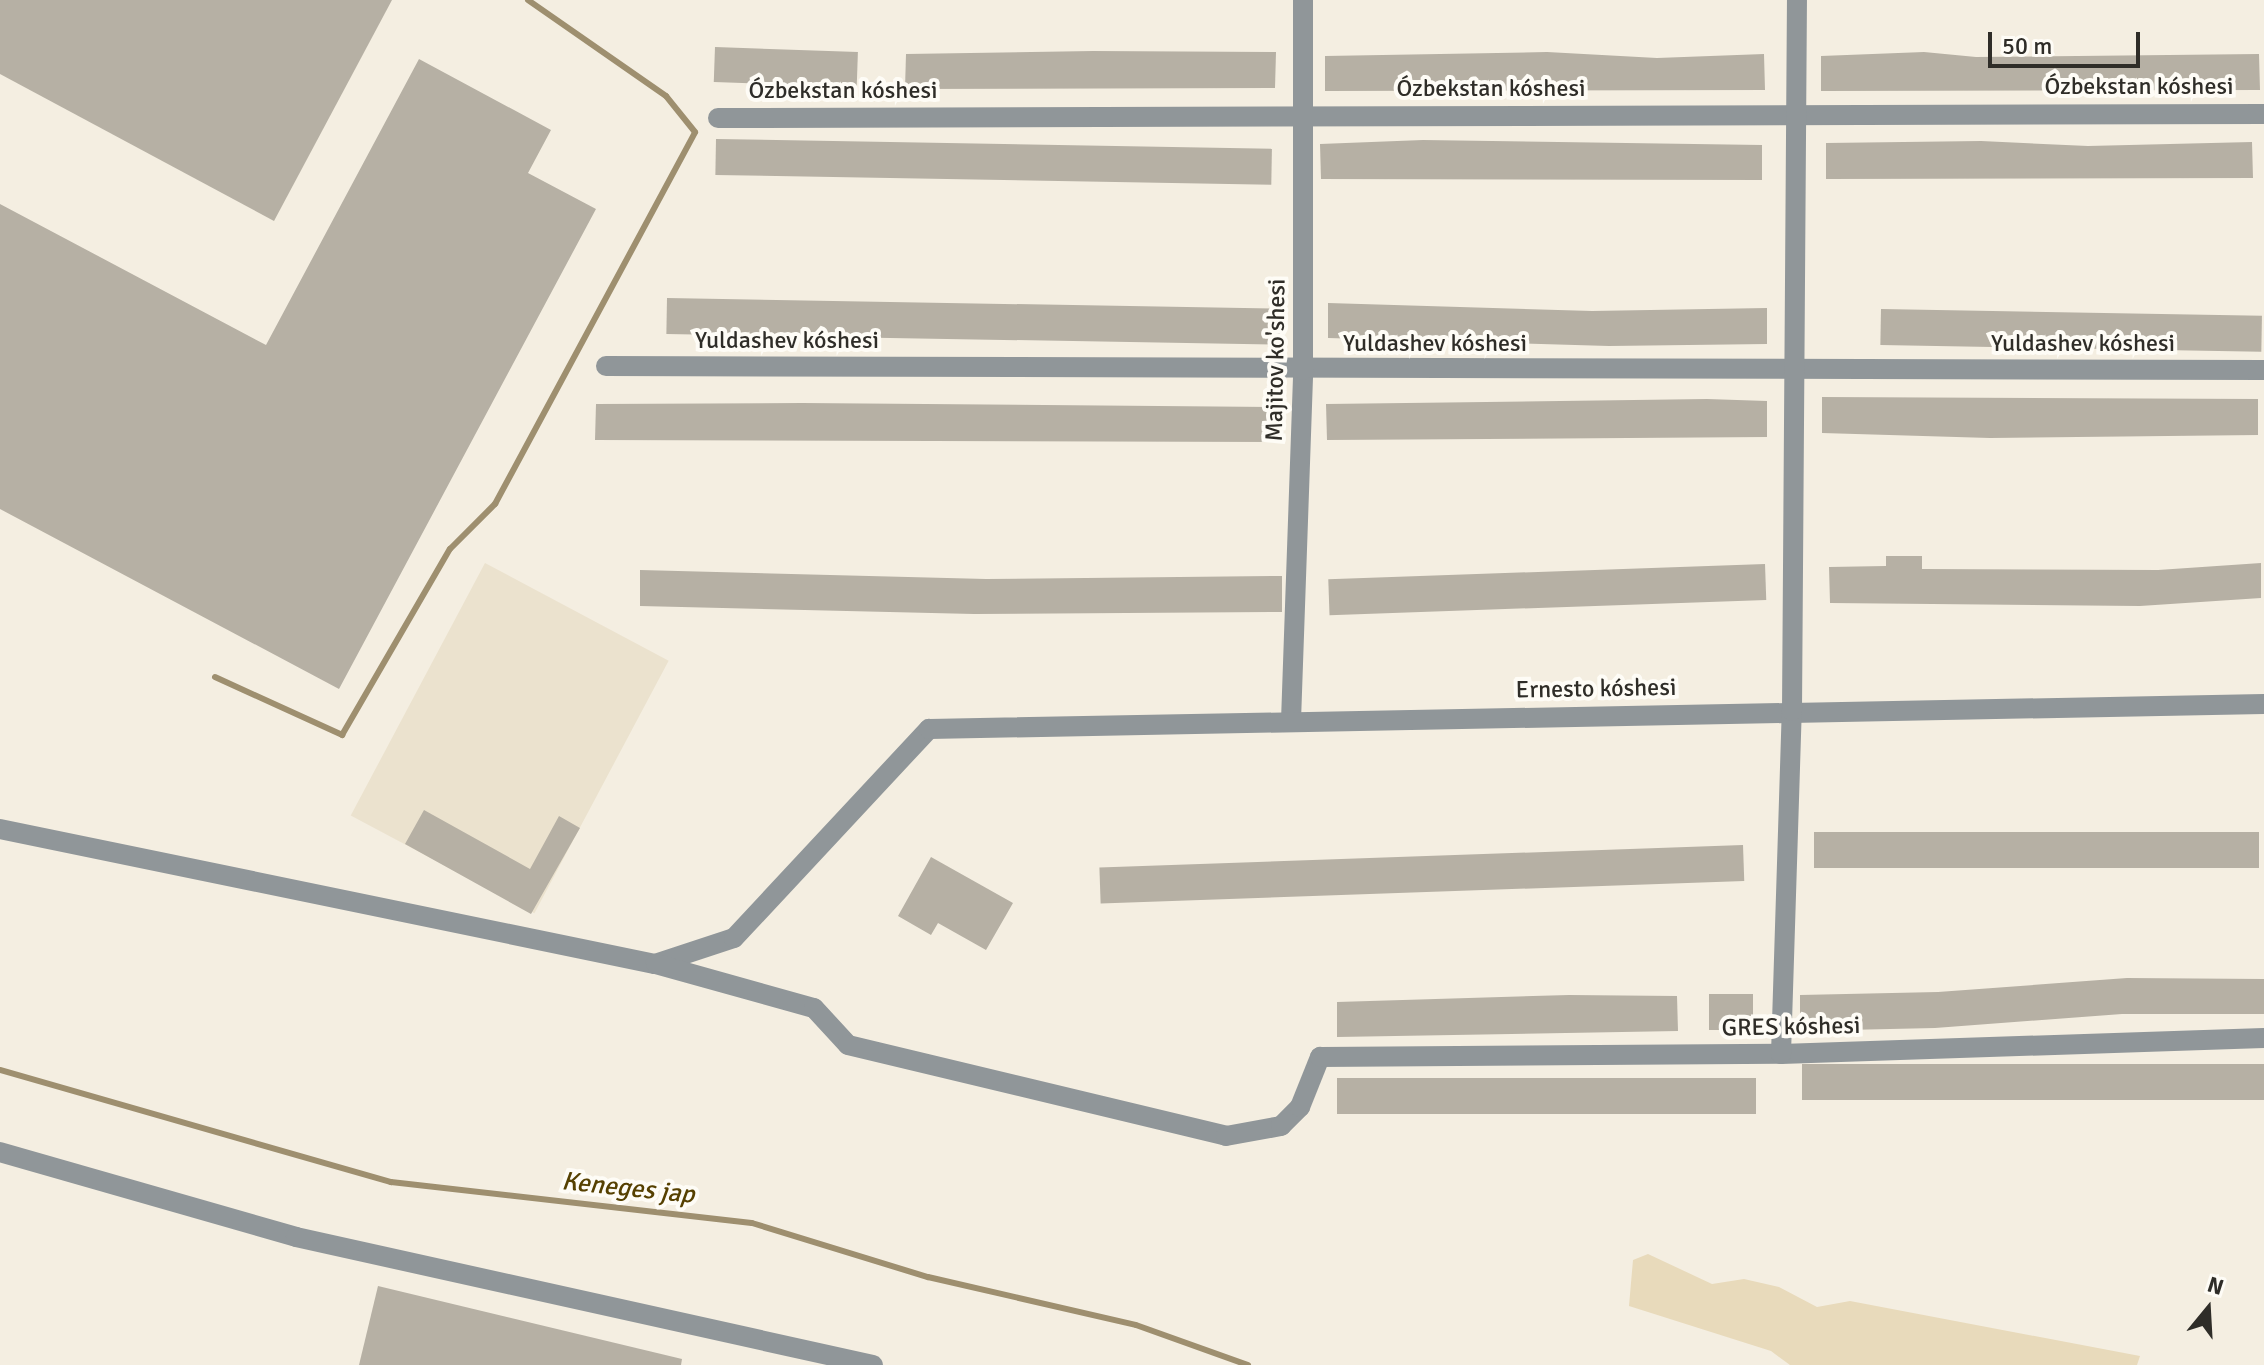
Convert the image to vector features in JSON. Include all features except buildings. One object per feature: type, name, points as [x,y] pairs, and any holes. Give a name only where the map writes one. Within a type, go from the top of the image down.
[{"type":"street","name":"Majitov ko'shesi","points":[[1291,721],[1303,370],[1303,0]]},
{"type":"street","points":[[1781,1054],[1792,711],[1797,0]]},
{"type":"street","name":"Ózbekstan kóshesi","points":[[718,118],[2264,114]]},
{"type":"street","name":"Yuldashev kóshesi","points":[[606,366],[2264,370]]},
{"type":"street","name":"Ernesto kóshesi","points":[[655,964],[734,938],[929,729],[2264,704]]},
{"type":"street","points":[[0,829],[655,964]]},
{"type":"street","name":"GRES kóshesi","points":[[655,964],[814,1008],[848,1045],[1226,1136],[1281,1126],[1300,1107],[1320,1057],[1781,1054],[2264,1038]]},
{"type":"street","points":[[0,1152],[296,1237],[873,1365]]},
{"type":"shaded area","points":[[485,563],[669,661],[534,913],[351,816]]},
{"type":"shaded area","points":[[1648,1254],[1712,1284],[1744,1279],[1779,1287],[1817,1307],[1850,1301],[2140,1356],[2137,1365],[1790,1365],[1771,1351],[1629,1306],[1633,1260]]},
{"type":"waterway","points":[[215,677],[342,735],[450,549],[495,504],[695,132],[666,96],[528,0]]},
{"type":"waterway","name":"Keneges jap","points":[[0,1070],[391,1182],[752,1223],[928,1277],[1136,1325],[1248,1365]]}]
